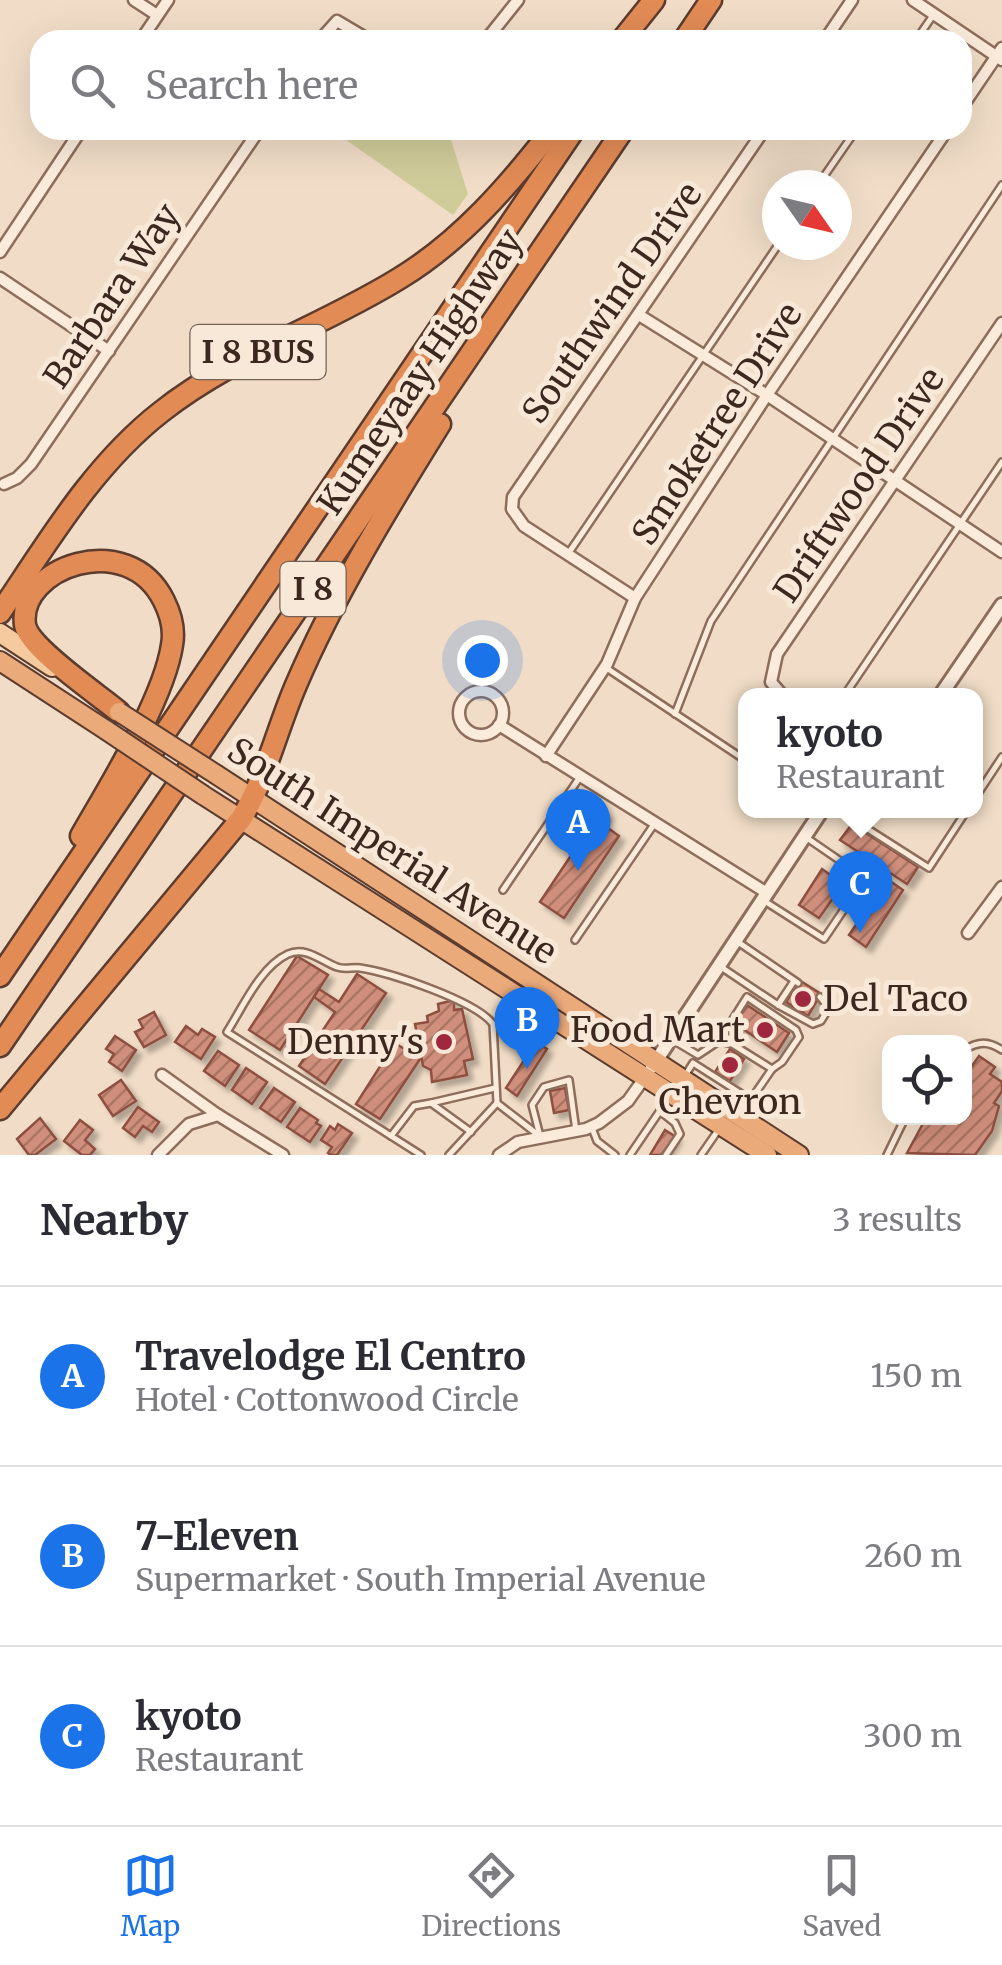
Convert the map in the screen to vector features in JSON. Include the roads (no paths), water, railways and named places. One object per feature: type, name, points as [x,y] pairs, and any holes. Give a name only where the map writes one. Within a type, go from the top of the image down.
[{"type":"highway","points":[[630,30],[654,0]]},
{"type":"highway","points":[[643,30],[663,0]]},
{"type":"highway","points":[[691,30],[711,0]]},
{"type":"highway","name":"I 8 BUS","points":[[0,612],[67,513],[124,446],[159,413],[245,358],[403,277],[464,229],[499,195],[544,140]]},
{"type":"highway","name":"Kumeyaay Highway","points":[[0,976],[567,140]]},
{"type":"highway","name":"Kumeyaay Highway","points":[[0,1046],[616,140]]},
{"type":"highway","points":[[0,1109],[241,819],[253,799],[296,684],[331,614],[425,447],[533,278],[551,238]]},
{"type":"highway","points":[[45,909],[56,877],[136,736],[172,644],[173,625],[166,606],[155,586],[140,571],[120,561],[72,564],[51,577],[33,596],[26,615],[28,632],[53,658],[119,712]]},
{"type":"highway","name":"South Imperial Avenue","points":[[0,661],[241,819],[677,1086],[740,1117],[798,1155]]},
{"type":"highway","name":"South Imperial Avenue","points":[[119,712],[650,1069]]},
{"type":"highway","name":"South Imperial Avenue","points":[[677,1086],[722,1126],[767,1155]]},
{"type":"main road","name":"South Imperial Avenue","points":[[0,634],[119,712]]},
{"type":"street","points":[[134,0],[158,15]]},
{"type":"street","points":[[148,30],[168,0]]},
{"type":"street","points":[[494,30],[518,0]]},
{"type":"street","points":[[832,30],[852,0]]},
{"type":"street","points":[[912,0],[960,30]]},
{"type":"street","points":[[329,30],[338,20],[353,30]]},
{"type":"street","points":[[972,38],[1000,55],[972,93]]},
{"type":"street","points":[[0,252],[74,140]]},
{"type":"street","name":"Barbara Way","points":[[4,484],[17,478],[30,464],[252,140]]},
{"type":"street","name":"Southwind Drive","points":[[568,554],[524,526],[512,509],[513,498],[757,140]]},
{"type":"street","name":"Smoketree Drive","points":[[546,756],[618,644],[635,598],[939,140]]},
{"type":"street","points":[[0,278],[109,351]]},
{"type":"street","points":[[639,315],[1002,552]]},
{"type":"street","name":"Driftwood Drive","points":[[776,688],[771,682],[777,654],[1002,323]]},
{"type":"street","points":[[568,554],[635,598]]},
{"type":"street","points":[[945,688],[1002,605]]},
{"type":"street","points":[[476,691],[496,696],[502,707],[500,725],[488,734],[470,732],[460,721],[463,700],[476,691]]},
{"type":"street","points":[[500,725],[765,896]]},
{"type":"street","points":[[499,1155],[518,1142],[592,1126],[628,1101],[818,818]]},
{"type":"street","points":[[968,933],[1002,888]]},
{"type":"street","points":[[162,1075],[218,1116],[282,1155]]},
{"type":"street","points":[[158,1155],[189,1124],[218,1116]]},
{"type":"lane","points":[[923,30],[934,14]]},
{"type":"lane","points":[[828,170],[849,140]]},
{"type":"lane","points":[[675,714],[711,620],[1002,185]]},
{"type":"lane","points":[[568,554],[768,260]]},
{"type":"lane","points":[[849,688],[1002,462]]},
{"type":"lane","points":[[605,667],[738,755]]},
{"type":"lane","points":[[983,786],[1002,757]]},
{"type":"lane","points":[[504,890],[580,776]]},
{"type":"lane","points":[[850,818],[928,868],[961,818]]},
{"type":"lane","points":[[575,940],[656,823]]},
{"type":"lane","points":[[765,896],[824,939],[865,878],[806,837]]},
{"type":"lane","points":[[736,940],[796,982],[778,1005]]},
{"type":"lane","points":[[421,1155],[227,1032],[271,964],[292,951],[316,955],[340,969],[359,968],[460,999],[486,1015],[492,1024],[497,1104],[540,1136]]},
{"type":"lane","points":[[719,966],[813,1024],[822,1021],[829,1008],[820,997]]},
{"type":"lane","points":[[630,1155],[698,1055],[719,1042],[747,998],[796,1030],[799,1036],[740,1117]]},
{"type":"lane","points":[[671,1038],[698,1055]]},
{"type":"lane","points":[[719,1042],[732,1044],[772,1069]]},
{"type":"lane","points":[[972,1045],[990,1042],[1002,1050]]},
{"type":"lane","points":[[693,1062],[751,1100]]},
{"type":"lane","points":[[540,1136],[532,1104],[544,1087],[569,1080],[576,1131]]},
{"type":"lane","points":[[391,1136],[414,1106],[495,1088]]},
{"type":"lane","points":[[431,1104],[471,1132]]},
{"type":"lane","points":[[449,1155],[497,1104]]},
{"type":"lane","points":[[660,1110],[676,1123],[680,1134],[666,1155]]},
{"type":"lane","points":[[886,1155],[902,1125]]},
{"type":"lane","points":[[592,1126],[602,1155]]},
{"type":"lane","points":[[701,1155],[722,1126]]},
{"type":"lane","points":[[598,1141],[615,1155]]},
{"type":"place","name":"Travelodge El Centro","points":[[578,871]]},
{"type":"place","name":"kyoto","points":[[860,933]]},
{"type":"place","name":"Del Taco","points":[[803,999]]},
{"type":"place","name":"Food Mart","points":[[765,1030]]},
{"type":"place","name":"Denny's","points":[[444,1042]]},
{"type":"place","name":"Chevron","points":[[730,1065]]},
{"type":"place","name":"7-Eleven","points":[[527,1069]]}]
